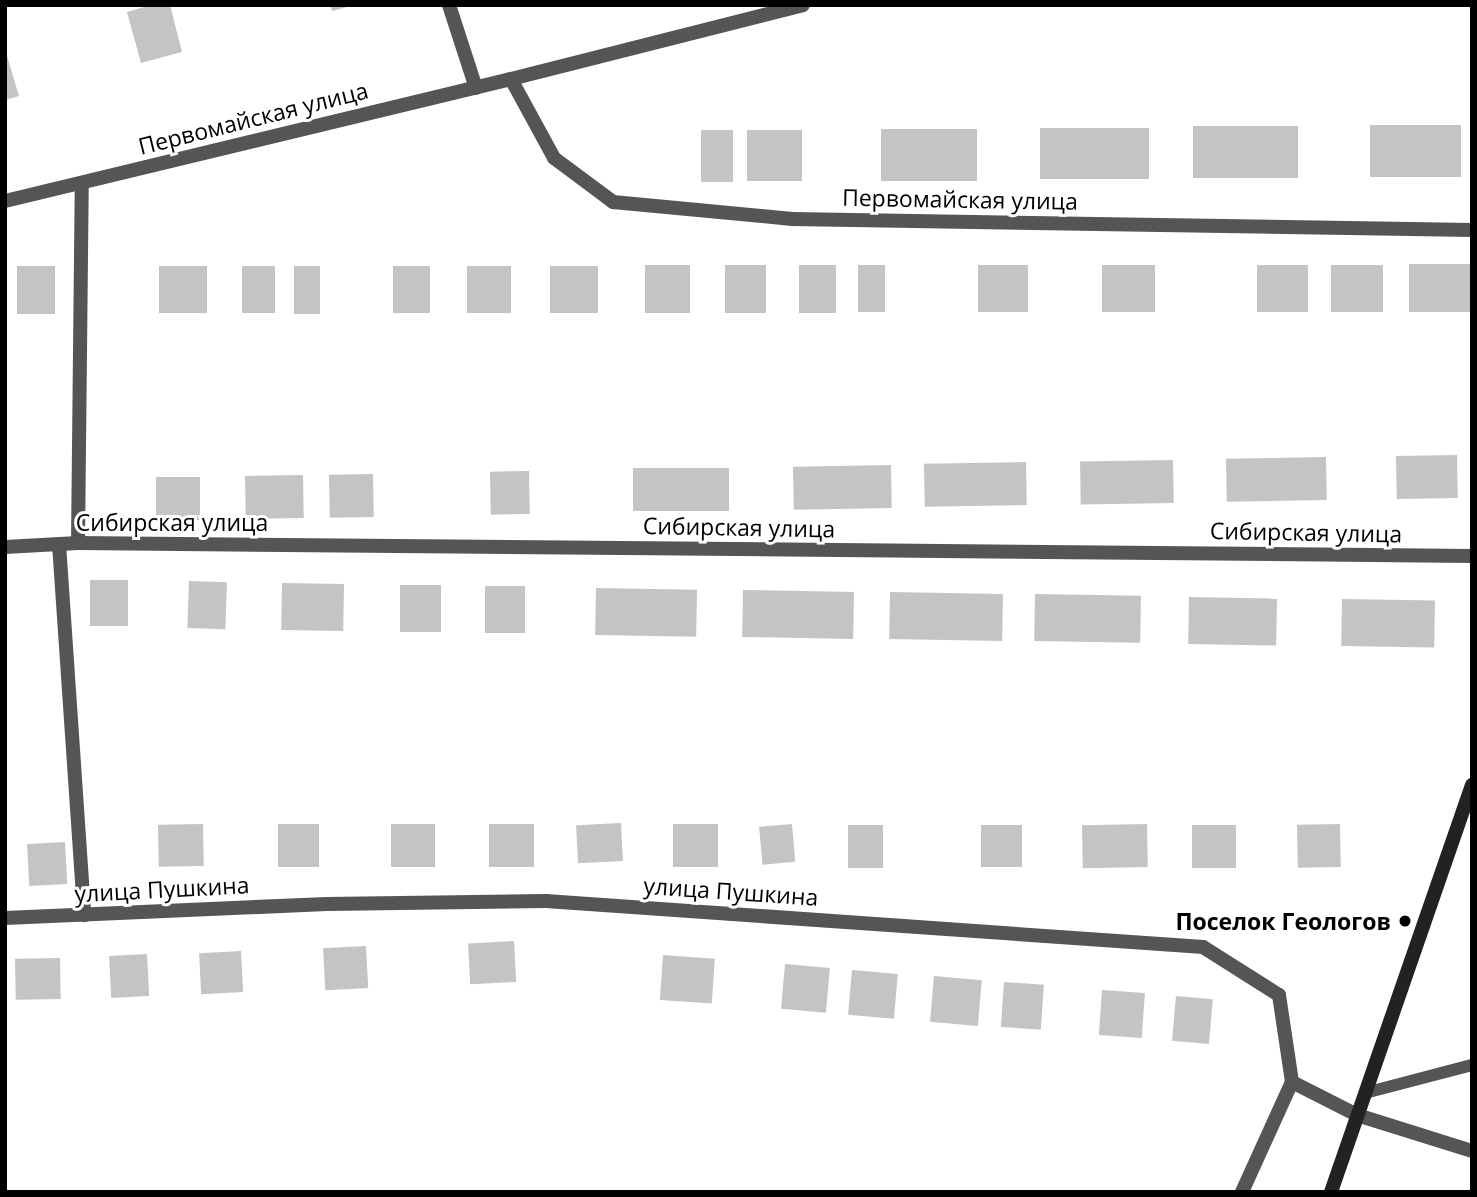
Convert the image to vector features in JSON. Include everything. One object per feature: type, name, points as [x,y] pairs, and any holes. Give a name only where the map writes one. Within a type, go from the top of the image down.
[{"type":"street","points":[[449,5],[476,88]]},
{"type":"street","name":"Первомайская улица","points":[[5,201],[476,88],[803,5]]},
{"type":"street","name":"Первомайская улица","points":[[510,79],[554,158],[612,202],[793,219],[1472,230]]},
{"type":"street","points":[[78,543],[82,183]]},
{"type":"street","name":"Сибирская улица","points":[[5,547],[78,543],[1472,556]]},
{"type":"street","points":[[59,544],[84,915]]},
{"type":"street","points":[[1331,1192],[1469,806],[1472,785]]},
{"type":"street","name":"улица Пушкина","points":[[5,918],[327,904],[546,901],[1203,947],[1279,995],[1292,1082]]},
{"type":"street","points":[[1242,1192],[1292,1082],[1357,1115],[1472,1152]]},
{"type":"lane","points":[[1365,1093],[1472,1065]]},
{"type":"building","points":[[151,5],[170,5],[182,52],[141,63],[127,12]]},
{"type":"building","points":[[330,5],[351,5],[351,6],[332,11]]},
{"type":"building","points":[[5,49],[19,96],[5,100]]},
{"type":"building","points":[[1370,125],[1461,125],[1461,177],[1370,177]]},
{"type":"building","points":[[1193,126],[1298,126],[1298,178],[1193,178]]},
{"type":"building","points":[[1040,128],[1149,128],[1149,179],[1040,179]]},
{"type":"building","points":[[881,129],[977,129],[977,181],[881,181]]},
{"type":"building","points":[[701,130],[733,130],[733,182],[701,182]]},
{"type":"building","points":[[747,130],[802,130],[802,181],[747,181]]},
{"type":"building","points":[[1409,264],[1472,264],[1472,312],[1409,312]]},
{"type":"building","points":[[645,265],[690,265],[690,313],[645,313]]},
{"type":"building","points":[[725,265],[766,265],[766,313],[725,313]]},
{"type":"building","points":[[799,265],[836,265],[836,313],[799,313]]},
{"type":"building","points":[[858,265],[885,265],[885,312],[858,312]]},
{"type":"building","points":[[978,265],[1028,265],[1028,312],[978,312]]},
{"type":"building","points":[[1102,265],[1155,265],[1155,312],[1102,312]]},
{"type":"building","points":[[1257,265],[1308,265],[1308,312],[1257,312]]},
{"type":"building","points":[[1331,265],[1383,265],[1383,312],[1331,312]]},
{"type":"building","points":[[17,266],[55,266],[55,314],[17,314]]},
{"type":"building","points":[[159,266],[207,266],[207,313],[159,313]]},
{"type":"building","points":[[242,266],[275,266],[275,313],[242,313]]},
{"type":"building","points":[[294,266],[320,266],[320,314],[294,314]]},
{"type":"building","points":[[393,266],[430,266],[430,313],[393,313]]},
{"type":"building","points":[[467,266],[511,266],[511,313],[467,313]]},
{"type":"building","points":[[550,266],[598,266],[598,313],[550,313]]},
{"type":"building","points":[[1457,455],[1458,498],[1397,499],[1396,456]]},
{"type":"building","points":[[1326,457],[1327,500],[1227,502],[1226,459]]},
{"type":"building","points":[[1173,460],[1174,503],[1081,505],[1080,462]]},
{"type":"building","points":[[1026,462],[1027,505],[925,507],[924,464]]},
{"type":"building","points":[[891,465],[892,508],[794,510],[793,467]]},
{"type":"building","points":[[633,468],[729,468],[729,511],[633,511]]},
{"type":"building","points":[[529,471],[530,514],[491,515],[490,472]]},
{"type":"building","points":[[373,474],[374,517],[330,518],[329,475]]},
{"type":"building","points":[[303,475],[304,518],[246,519],[245,476]]},
{"type":"building","points":[[156,477],[200,477],[200,520],[156,520]]},
{"type":"building","points":[[90,580],[128,580],[128,626],[90,626]]},
{"type":"building","points":[[189,581],[227,582],[225,629],[187,628]]},
{"type":"building","points":[[282,583],[344,584],[343,631],[281,630]]},
{"type":"building","points":[[400,585],[441,585],[441,632],[400,632]]},
{"type":"building","points":[[485,586],[525,586],[525,633],[485,633]]},
{"type":"building","points":[[596,588],[697,590],[696,637],[595,635]]},
{"type":"building","points":[[743,590],[854,592],[853,639],[742,637]]},
{"type":"building","points":[[890,592],[1003,594],[1002,641],[889,639]]},
{"type":"building","points":[[1035,594],[1141,596],[1140,643],[1034,641]]},
{"type":"building","points":[[1189,597],[1277,599],[1276,646],[1188,644]]},
{"type":"building","points":[[1342,599],[1435,601],[1434,648],[1341,646]]},
{"type":"building","points":[[621,823],[623,861],[578,863],[576,825]]},
{"type":"building","points":[[203,824],[204,866],[159,867],[158,825]]},
{"type":"building","points":[[278,824],[319,824],[319,867],[278,867]]},
{"type":"building","points":[[391,824],[435,824],[435,867],[391,867]]},
{"type":"building","points":[[489,824],[534,824],[534,867],[489,867]]},
{"type":"building","points":[[673,824],[718,824],[718,867],[673,867]]},
{"type":"building","points":[[792,824],[795,862],[762,865],[759,827]]},
{"type":"building","points":[[1147,824],[1148,867],[1083,868],[1082,825]]},
{"type":"building","points":[[1340,824],[1341,867],[1298,868],[1297,825]]},
{"type":"building","points":[[848,825],[883,825],[883,868],[848,868]]},
{"type":"building","points":[[981,825],[1022,825],[1022,867],[981,867]]},
{"type":"building","points":[[1192,825],[1236,825],[1236,868],[1192,868]]},
{"type":"building","points":[[65,842],[67,884],[29,886],[27,844]]},
{"type":"building","points":[[514,941],[516,982],[470,984],[468,943]]},
{"type":"building","points":[[366,946],[368,988],[325,990],[323,948]]},
{"type":"building","points":[[241,951],[243,992],[201,994],[199,953]]},
{"type":"building","points":[[147,954],[149,996],[111,998],[109,956]]},
{"type":"building","points":[[663,955],[715,959],[712,1004],[660,1000]]},
{"type":"building","points":[[60,958],[61,999],[16,1000],[15,959]]},
{"type":"building","points":[[785,964],[830,968],[826,1013],[781,1009]]},
{"type":"building","points":[[852,970],[898,974],[894,1019],[848,1015]]},
{"type":"building","points":[[934,976],[982,980],[978,1026],[930,1022]]},
{"type":"building","points":[[1004,982],[1044,985],[1041,1030],[1001,1027]]},
{"type":"building","points":[[1102,990],[1145,993],[1142,1038],[1099,1035]]},
{"type":"building","points":[[1176,996],[1213,999],[1209,1044],[1172,1041]]},
{"type":"place","name":"Поселок Геологов","points":[[1405,921]]}]
